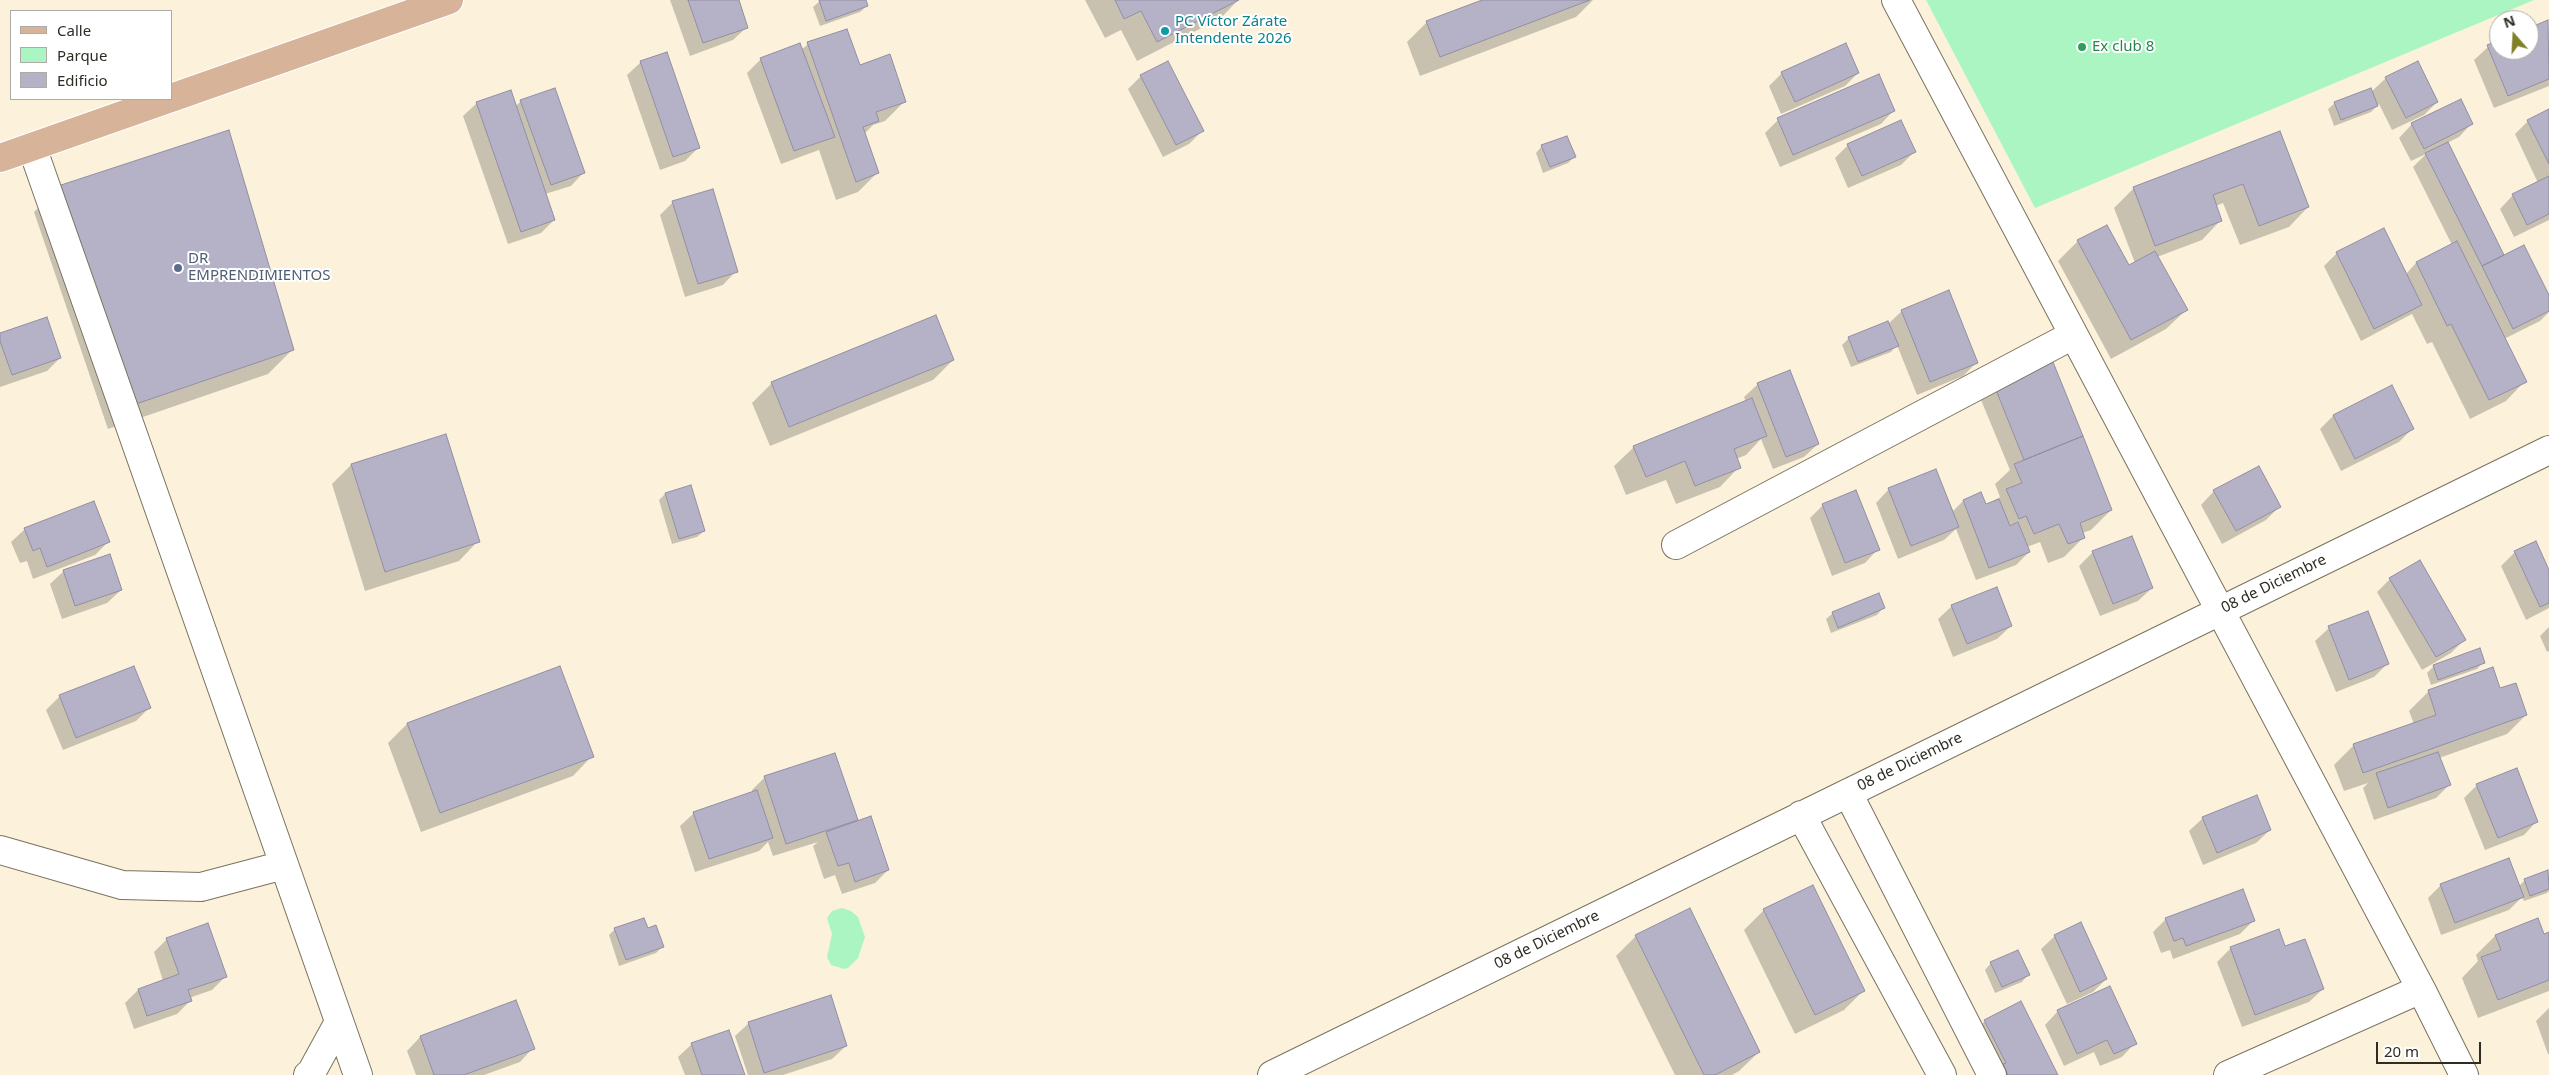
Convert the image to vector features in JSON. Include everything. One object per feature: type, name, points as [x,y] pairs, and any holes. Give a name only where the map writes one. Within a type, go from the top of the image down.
[{"type":"main road","points":[[172,97],[449,0]]},
{"type":"main road","points":[[0,158],[164,100]]},
{"type":"street","points":[[1896,0],[2421,988],[2464,1075]]},
{"type":"street","points":[[32,147],[358,1075]]},
{"type":"street","points":[[1676,546],[2073,334]]},
{"type":"street","name":"08 de Diciembre","points":[[1272,1075],[2549,450]]},
{"type":"street","points":[[1848,793],[1992,1075]]},
{"type":"street","points":[[1801,815],[1942,1075]]},
{"type":"street","points":[[0,850],[122,884],[201,887],[284,865]]},
{"type":"street","points":[[2228,1075],[2421,988]]},
{"type":"street","points":[[308,1075],[312,1073],[339,1022]]},
{"type":"green space","points":[[1926,0],[2534,0],[2510,10],[2489,10],[2489,19],[2035,208]]},
{"type":"green space","points":[[842,908],[851,911],[858,917],[865,937],[858,958],[848,968],[844,969],[831,965],[827,957],[832,934],[827,918],[832,911]]},
{"type":"building","points":[[688,0],[739,0],[748,28],[703,43]]},
{"type":"building","points":[[819,0],[866,0],[868,6],[826,21]]},
{"type":"building","name":"PC Víctor Zárate Intendente 2026","points":[[1115,0],[1239,0],[1157,42],[1141,11],[1124,19]]},
{"type":"building","points":[[1482,0],[1590,0],[1440,57],[1426,21]]},
{"type":"building","points":[[2548,20],[2549,79],[2508,96],[2493,60],[2539,60],[2539,24]]},
{"type":"building","points":[[847,29],[860,65],[890,54],[906,102],[876,112],[879,121],[863,127],[879,173],[856,182],[807,42]]},
{"type":"building","points":[[800,43],[835,137],[794,151],[760,58]]},
{"type":"building","points":[[1846,43],[1859,73],[1795,102],[1781,72]]},
{"type":"building","points":[[667,52],[700,148],[673,157],[640,61]]},
{"type":"building","points":[[1168,61],[1204,131],[1176,145],[1140,75]]},
{"type":"building","points":[[2418,61],[2438,102],[2406,118],[2385,77]]},
{"type":"building","points":[[1879,74],[1895,111],[1793,155],[1777,118]]},
{"type":"building","points":[[555,88],[585,173],[551,185],[520,100]]},
{"type":"building","points":[[2371,88],[2378,106],[2341,120],[2334,102]]},
{"type":"building","points":[[511,90],[555,220],[521,232],[476,102]]},
{"type":"building","points":[[2461,99],[2473,124],[2424,149],[2411,123]]},
{"type":"building","points":[[2549,109],[2549,164],[2527,120]]},
{"type":"building","points":[[1901,120],[1916,152],[1862,176],[1847,144]]},
{"type":"building","name":"DR EMPRENDIMIENTOS","points":[[229,130],[294,350],[133,405],[58,186]]},
{"type":"building","points":[[2280,131],[2309,207],[2259,226],[2243,184],[2213,195],[2222,221],[2155,246],[2133,187]]},
{"type":"building","points":[[1567,136],[1576,157],[1550,167],[1541,145]]},
{"type":"building","points":[[2448,142],[2504,255],[2482,266],[2425,153]]},
{"type":"building","points":[[2549,176],[2549,214],[2527,225],[2512,194]]},
{"type":"building","points":[[713,189],[738,272],[698,284],[672,201]]},
{"type":"building","points":[[2107,225],[2129,265],[2155,251],[2188,310],[2131,340],[2077,240]]},
{"type":"building","points":[[2384,228],[2422,305],[2374,329],[2336,252]]},
{"type":"building","points":[[2457,241],[2527,382],[2489,400],[2451,324],[2447,326],[2416,262]]},
{"type":"building","points":[[2524,245],[2549,295],[2549,311],[2513,329],[2482,266]]},
{"type":"building","points":[[1949,290],[1978,363],[1930,382],[1901,310]]},
{"type":"building","points":[[936,315],[954,360],[789,427],[771,382]]},
{"type":"building","points":[[47,317],[61,358],[12,375],[0,341],[0,333]]},
{"type":"building","points":[[1888,321],[1899,346],[1858,362],[1848,337]]},
{"type":"building","points":[[2053,362],[2083,436],[2024,460],[1994,385]]},
{"type":"building","points":[[1790,370],[1819,444],[1786,457],[1757,383]]},
{"type":"building","points":[[2392,385],[2414,429],[2355,459],[2333,415]]},
{"type":"building","points":[[1752,398],[1767,436],[1734,449],[1741,468],[1695,486],[1685,461],[1646,477],[1633,446]]},
{"type":"building","points":[[446,434],[480,542],[385,572],[351,464]]},
{"type":"building","points":[[2083,436],[2112,510],[2080,523],[2085,538],[2068,544],[2059,524],[2034,534],[2026,516],[2019,519],[2006,489],[2022,483],[2014,464]]},
{"type":"building","points":[[2259,466],[2281,507],[2236,531],[2213,490]]},
{"type":"building","points":[[1936,469],[1959,527],[1911,546],[1888,488]]},
{"type":"building","points":[[691,485],[705,531],[679,539],[665,493]]},
{"type":"building","points":[[1856,490],[1880,550],[1845,563],[1822,504]]},
{"type":"building","points":[[1981,492],[1986,504],[1999,499],[2010,526],[2018,522],[2030,552],[1989,568],[1963,500]]},
{"type":"building","points":[[94,501],[110,542],[47,567],[40,548],[33,551],[24,528]]},
{"type":"building","points":[[2132,536],[2153,588],[2113,604],[2092,551]]},
{"type":"building","points":[[2536,541],[2549,570],[2549,603],[2540,607],[2514,551]]},
{"type":"building","points":[[110,554],[122,590],[75,606],[63,570]]},
{"type":"building","points":[[2420,560],[2466,640],[2436,657],[2389,578]]},
{"type":"building","points":[[1997,587],[2012,626],[1967,644],[1951,605]]},
{"type":"building","points":[[1879,593],[1885,608],[1838,628],[1832,612]]},
{"type":"building","points":[[2368,611],[2389,664],[2349,680],[2328,626]]},
{"type":"building","points":[[2480,648],[2485,663],[2438,680],[2433,665]]},
{"type":"building","points":[[134,666],[151,708],[76,738],[59,695]]},
{"type":"building","points":[[560,666],[594,757],[440,813],[407,723]]},
{"type":"building","points":[[2493,667],[2500,688],[2516,683],[2527,715],[2363,773],[2353,744],[2436,715],[2428,690]]},
{"type":"building","points":[[2438,752],[2451,785],[2388,808],[2376,773]]},
{"type":"building","points":[[835,753],[858,820],[786,844],[764,776]]},
{"type":"building","points":[[2517,768],[2538,822],[2498,838],[2476,784]]},
{"type":"building","points":[[757,790],[773,838],[709,859],[693,812]]},
{"type":"building","points":[[2257,795],[2271,830],[2217,853],[2202,817]]},
{"type":"building","points":[[871,816],[889,870],[855,882],[849,863],[838,866],[826,832]]},
{"type":"building","points":[[2509,858],[2524,897],[2455,923],[2440,884]]},
{"type":"building","points":[[2548,870],[2549,889],[2530,896],[2524,879]]},
{"type":"building","points":[[1813,885],[1865,991],[1815,1015],[1763,909]]},
{"type":"building","points":[[2243,889],[2255,921],[2186,946],[2183,938],[2174,941],[2165,918]]},
{"type":"building","points":[[1690,908],[1760,1052],[1715,1075],[1704,1075],[1635,935]]},
{"type":"building","points":[[644,918],[648,928],[656,925],[664,947],[626,960],[614,928]]},
{"type":"building","points":[[2538,918],[2544,934],[2549,932],[2549,980],[2498,1000],[2481,957],[2501,950],[2495,935]]},
{"type":"building","points":[[2081,922],[2107,979],[2080,992],[2054,935]]},
{"type":"building","points":[[208,923],[227,977],[188,990],[192,1001],[147,1016],[138,989],[179,974],[166,938]]},
{"type":"building","points":[[2279,929],[2285,946],[2305,939],[2324,989],[2255,1015],[2230,947]]},
{"type":"building","points":[[2018,950],[2030,975],[2002,987],[1990,962]]},
{"type":"building","points":[[2110,986],[2137,1044],[2114,1054],[2107,1040],[2077,1054],[2057,1010]]},
{"type":"building","points":[[831,995],[847,1046],[764,1073],[748,1022]]},
{"type":"building","points":[[516,1000],[535,1049],[464,1075],[434,1075],[420,1036]]},
{"type":"building","points":[[2021,1001],[2058,1075],[2008,1075],[2003,1064],[2006,1063],[1984,1020]]},
{"type":"building","points":[[729,1030],[745,1075],[702,1075],[691,1043]]},
{"type":"place","name":"PC Víctor Zárate Intendente 2026","points":[[1165,31]]},
{"type":"place","name":"Ex club 8","points":[[2082,47]]},
{"type":"place","name":"DR EMPRENDIMIENTOS","points":[[178,268]]}]
